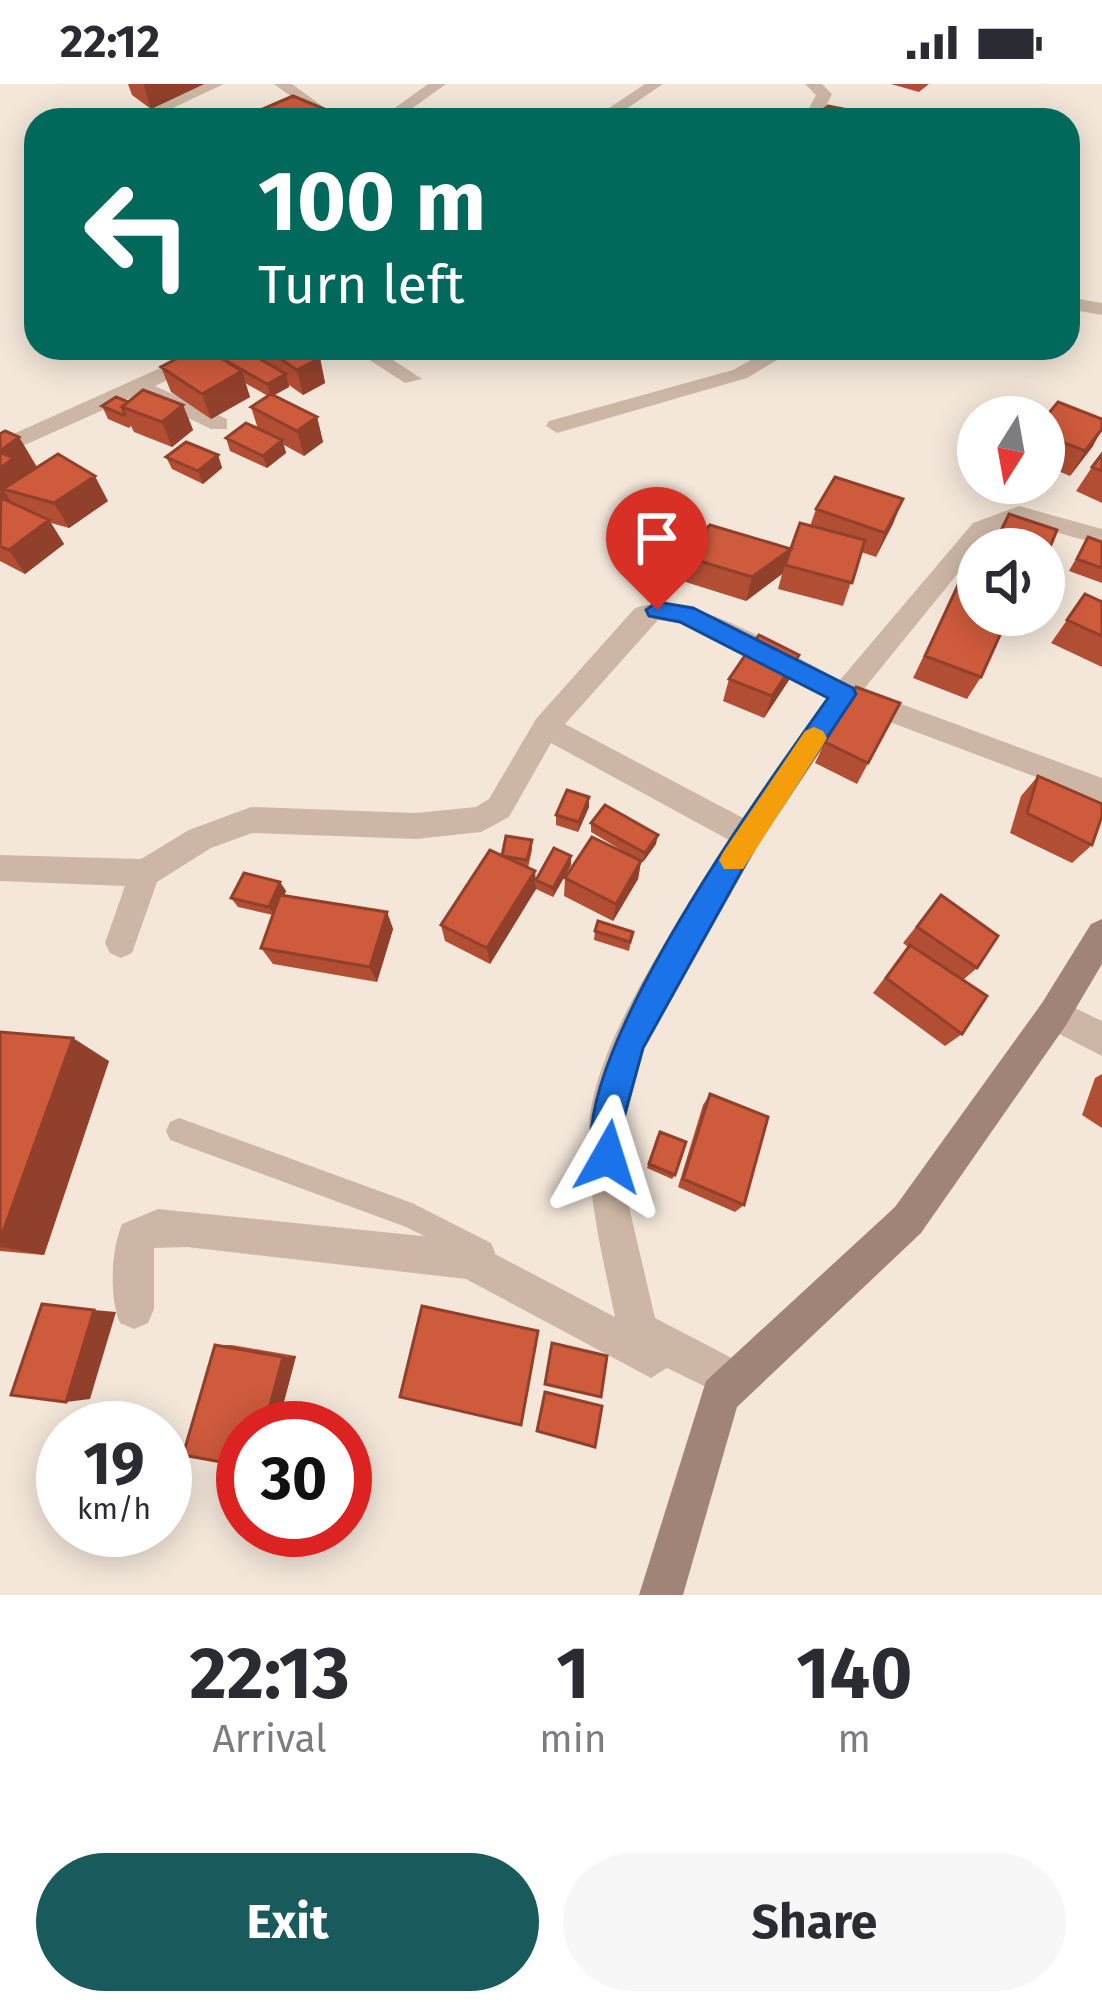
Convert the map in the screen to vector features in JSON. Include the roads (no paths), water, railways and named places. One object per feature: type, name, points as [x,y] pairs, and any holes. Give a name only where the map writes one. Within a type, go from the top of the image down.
[{"type":"street","points":[[162,108],[217,84]]},
{"type":"street","points":[[282,84],[316,108]]},
{"type":"street","points":[[403,108],[438,84]]},
{"type":"street","points":[[618,108],[656,84]]},
{"type":"street","points":[[813,84],[824,94],[820,108]]},
{"type":"street","points":[[0,449],[195,360]]},
{"type":"street","points":[[381,360],[412,379]]},
{"type":"street","points":[[557,426],[740,374],[765,360]]},
{"type":"street","points":[[136,386],[218,424]]},
{"type":"street","points":[[726,1387],[638,1330],[608,1194],[607,1121],[628,1043],[748,835],[844,694],[992,521],[1019,514],[1102,537]]},
{"type":"street","points":[[0,868],[145,873],[200,839],[250,820],[416,826],[481,819],[500,808],[546,728],[644,615],[657,610],[685,614],[844,694],[1102,790]]},
{"type":"street","points":[[546,728],[748,835]]},
{"type":"street","points":[[122,944],[145,873]]},
{"type":"street","points":[[661,1595],[726,1387],[908,1220],[1054,1014],[1102,934]]},
{"type":"street","points":[[1054,1014],[1102,1039]]},
{"type":"street","points":[[134,1309],[135,1237],[158,1228],[470,1260],[726,1387]]},
{"type":"lane","points":[[179,1131],[412,1216],[638,1330]]}]
